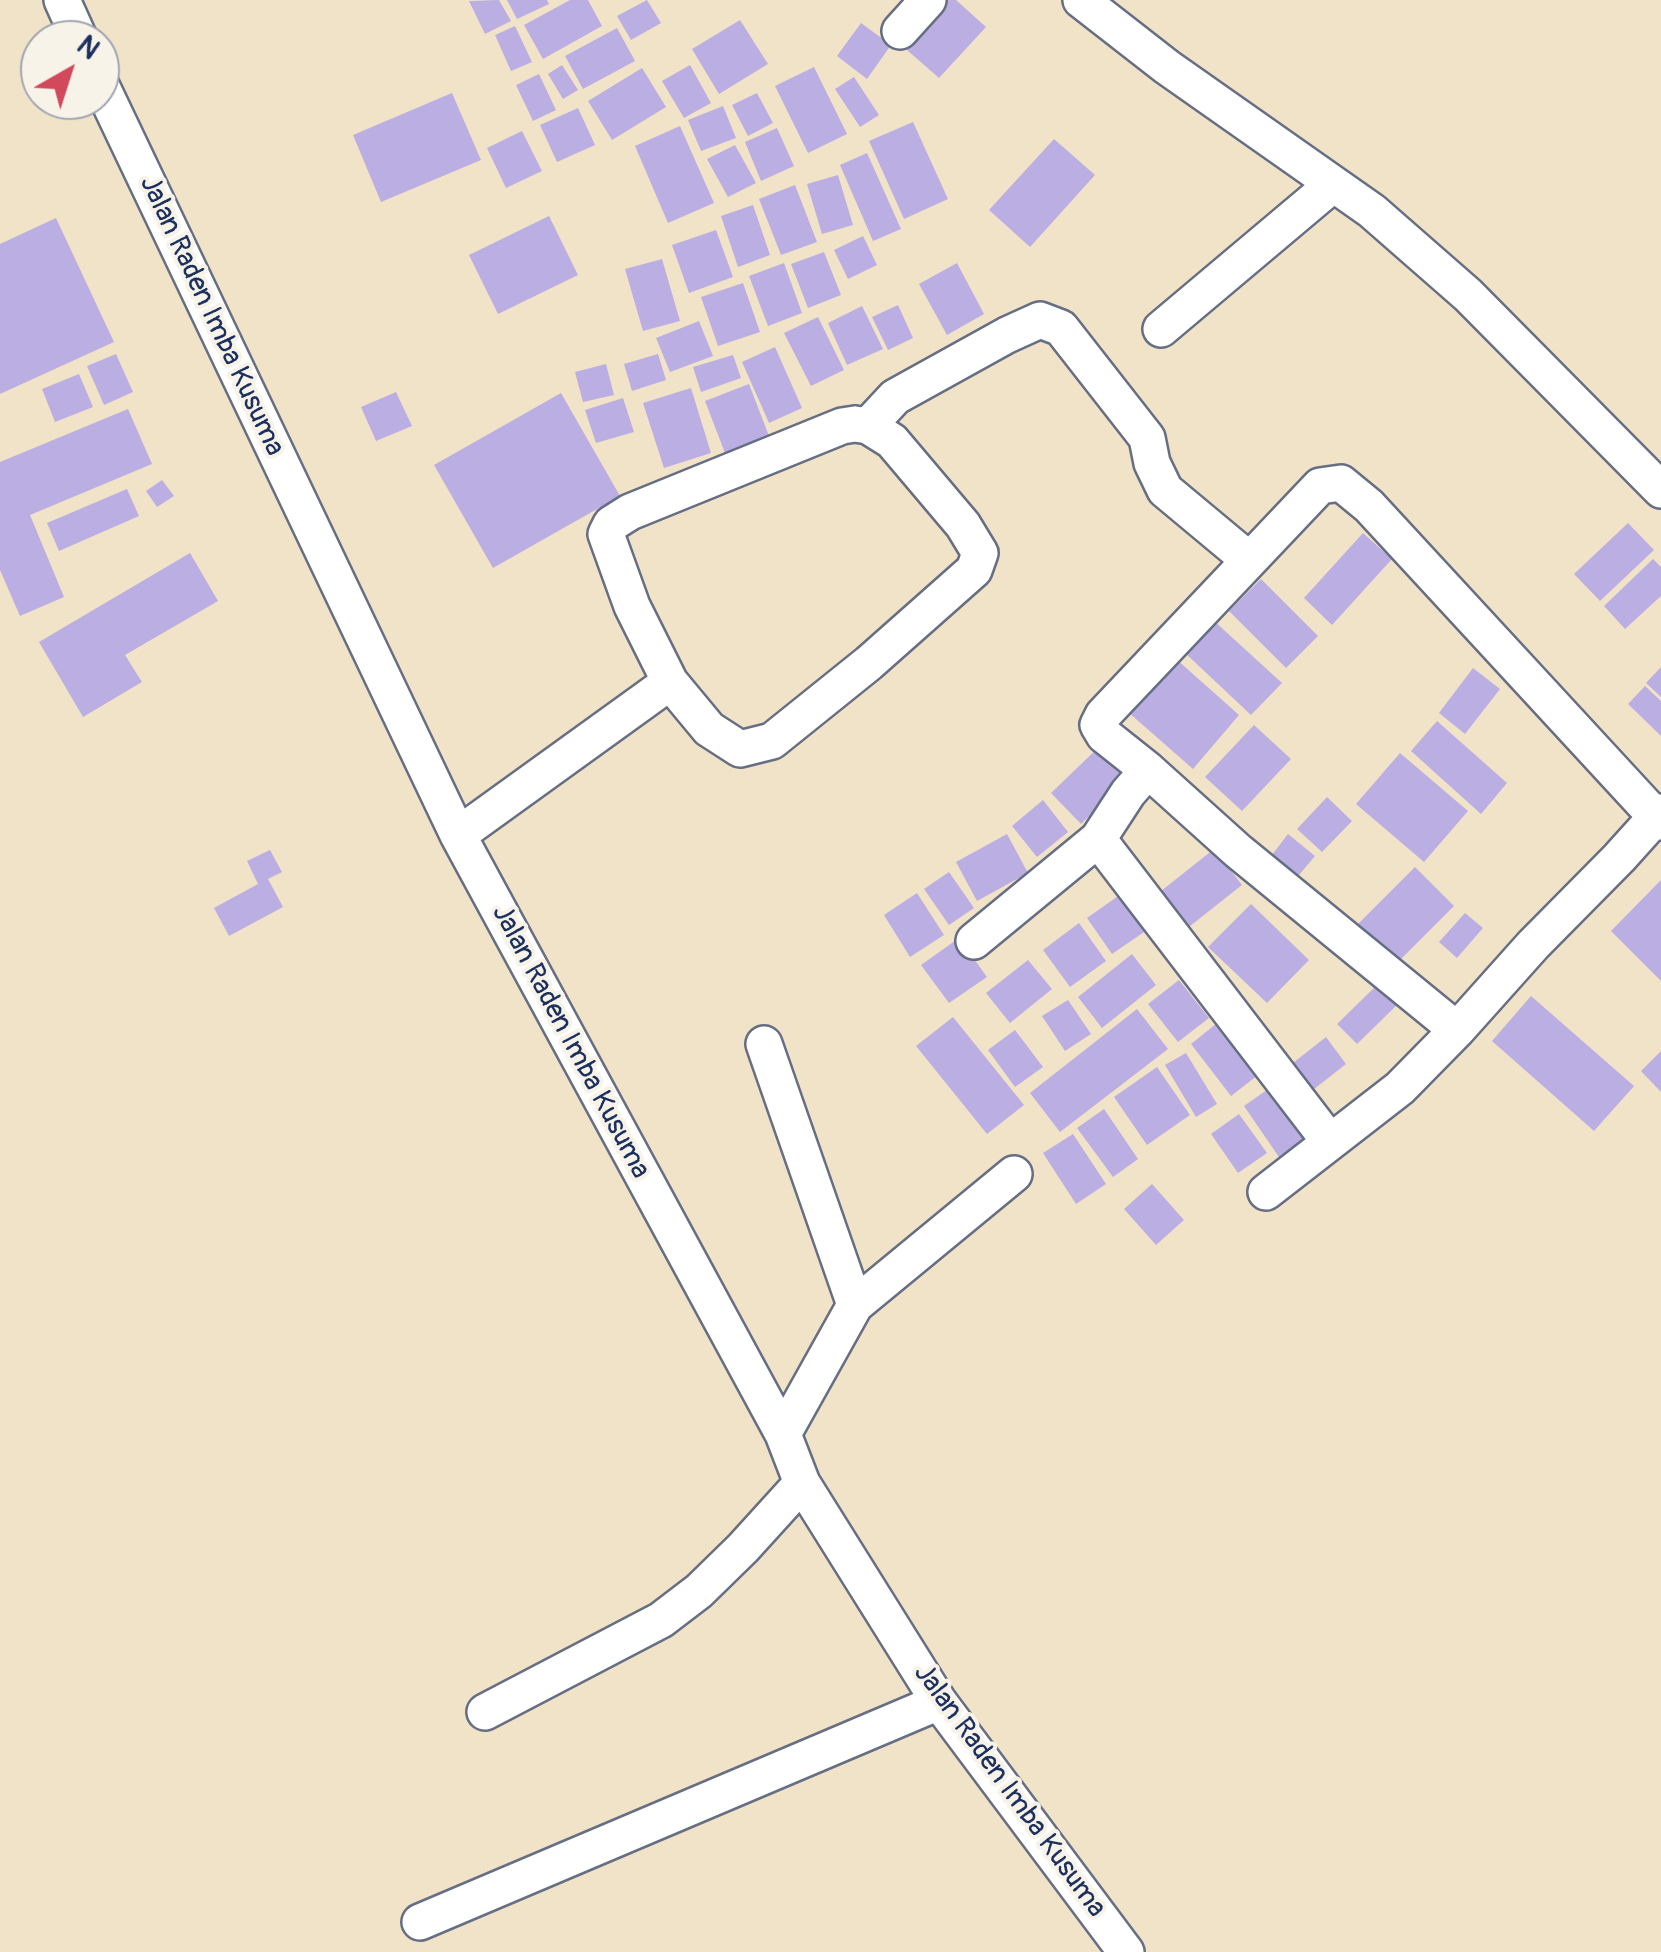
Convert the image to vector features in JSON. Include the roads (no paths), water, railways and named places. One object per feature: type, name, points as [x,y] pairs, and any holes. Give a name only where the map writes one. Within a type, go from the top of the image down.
[{"type":"street","points":[[900,31],[928,0]]},
{"type":"street","points":[[1080,0],[1167,68],[1372,211],[1468,295],[1661,490]]},
{"type":"street","name":"Jalan Raden Imba Kusuma","points":[[118,120],[458,835],[782,1434],[802,1484],[939,1702],[1126,1952]]},
{"type":"street","points":[[1161,329],[1332,185]]},
{"type":"street","points":[[868,426],[896,397],[1040,320],[1062,328],[1147,438],[1152,463],[1165,490],[1249,560]]},
{"type":"street","points":[[842,426],[868,426],[892,442],[963,525],[980,553],[974,570],[869,663],[772,741],[740,749],[708,729],[670,682],[619,576],[606,534],[611,524],[630,512],[842,426]]},
{"type":"street","points":[[1266,1192],[1400,1088],[1457,1030],[1659,817],[1369,506],[1341,482],[1320,486],[1103,715],[1098,725],[1104,735],[1238,851],[1457,1030]]},
{"type":"street","points":[[458,835],[670,682]]},
{"type":"street","points":[[974,941],[1098,839],[1128,792],[1148,770]]},
{"type":"street","points":[[1098,839],[1330,1142]]},
{"type":"street","points":[[764,1044],[856,1304]]},
{"type":"street","points":[[782,1434],[856,1304],[1014,1174]]},
{"type":"street","points":[[485,1712],[661,1620],[699,1591],[802,1484]]},
{"type":"street","points":[[420,1922],[939,1702]]}]
